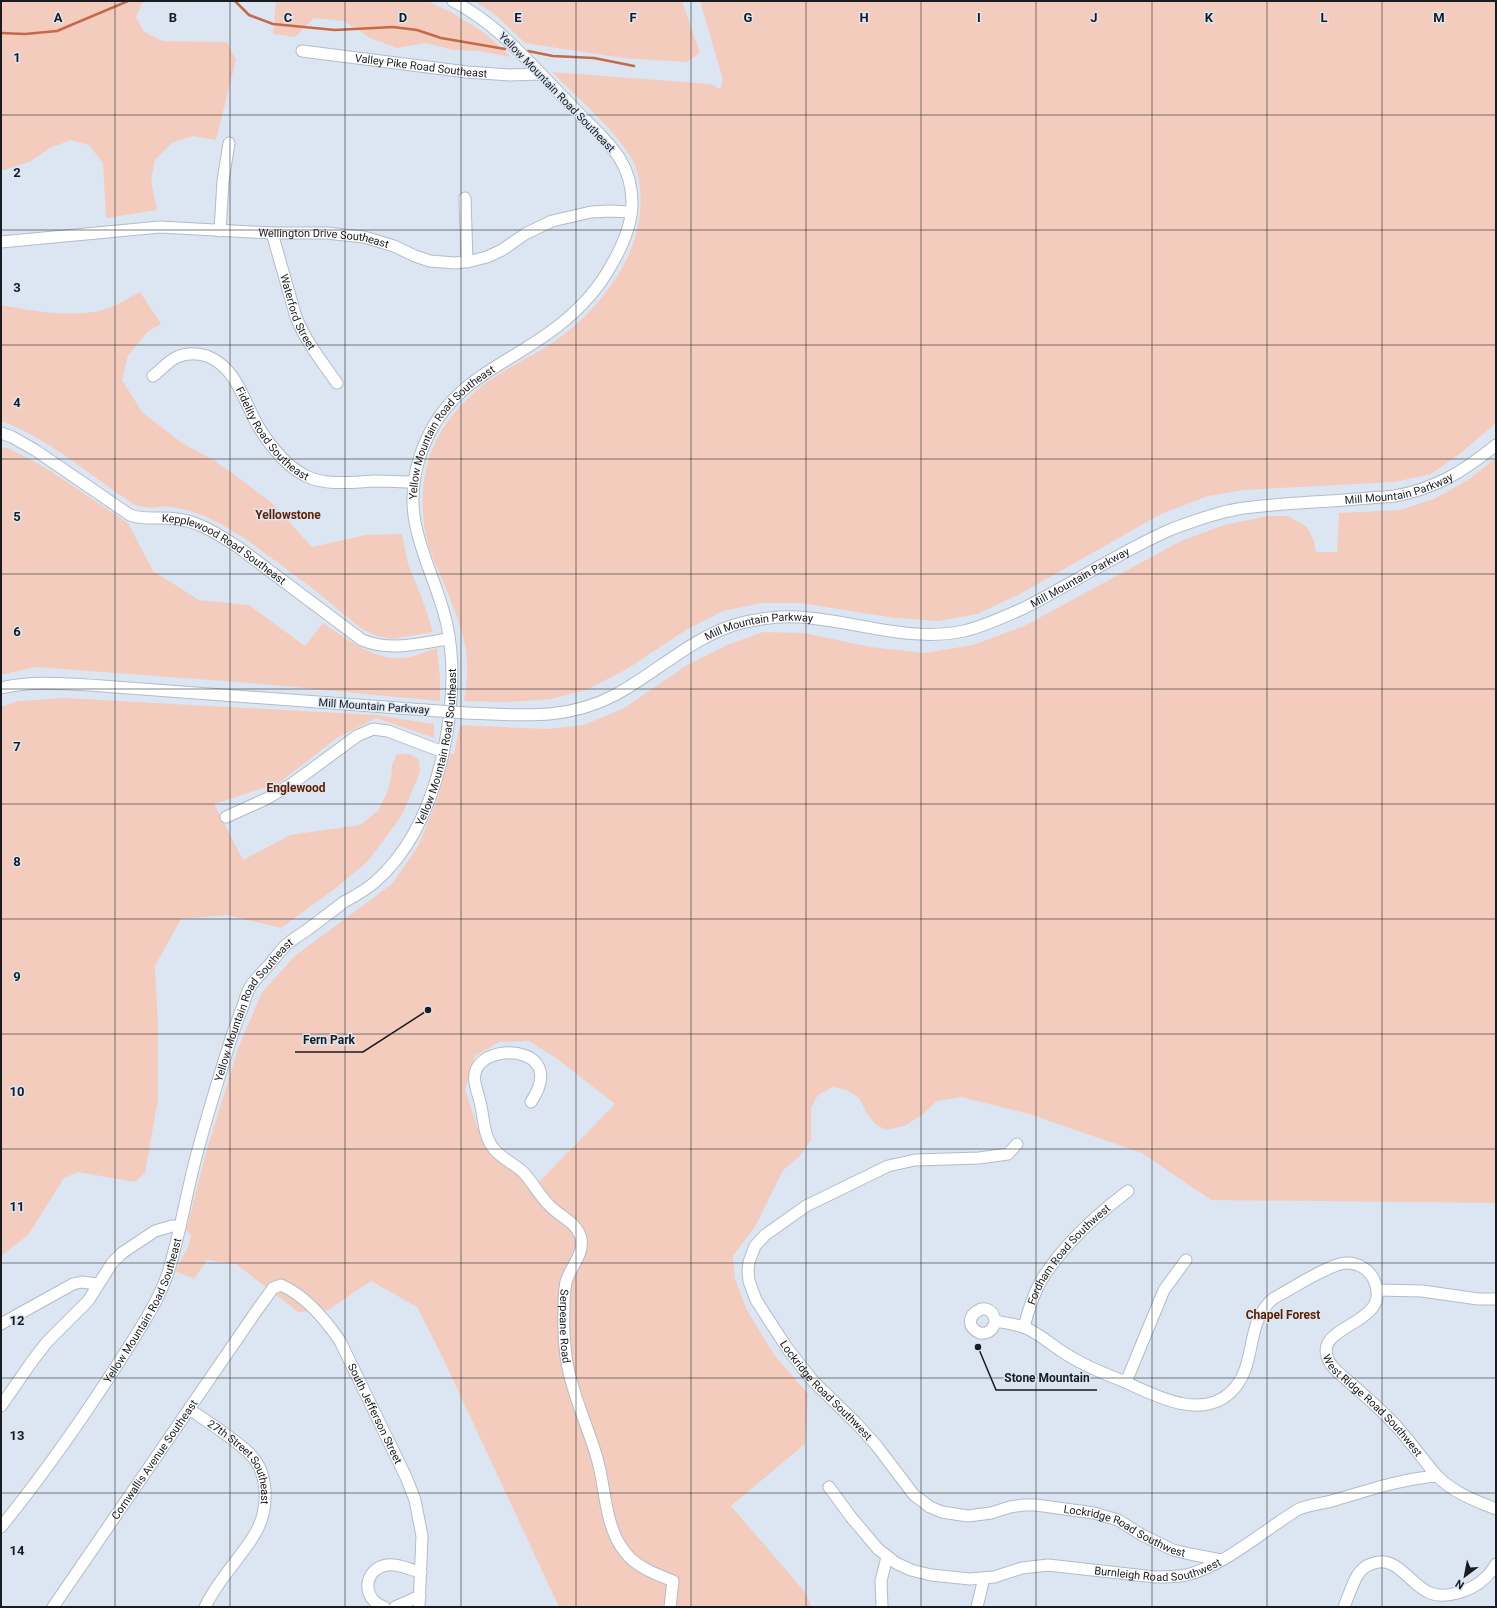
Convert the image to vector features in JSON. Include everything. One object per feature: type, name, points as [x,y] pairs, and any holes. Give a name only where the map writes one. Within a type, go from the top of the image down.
[{"type":"street","name":"Yellow Mountain Road Southeast","points":[[1,1527],[23,1500],[97,1397],[138,1333],[156,1301],[166,1279],[205,1125],[232,1037],[249,988],[286,946],[341,904],[371,886],[399,857],[420,824],[437,776],[443,752],[449,721],[453,677],[446,620],[416,532],[413,501],[414,482],[420,457],[426,441],[443,412],[466,387],[483,374],[561,324],[579,308],[602,280],[616,257],[628,230],[631,212],[631,186],[627,172],[621,161],[609,146],[541,74],[493,26],[478,15],[453,1]]},
{"type":"street","name":"Valley Pike Road Southeast","points":[[302,51],[467,72],[510,75],[541,74]]},
{"type":"street","points":[[220,231],[223,181],[229,143]]},
{"type":"street","points":[[464,198],[467,262]]},
{"type":"street","name":"Wellington Drive Southeast","points":[[1,242],[160,227],[272,233],[345,234],[383,242],[430,261],[444,263],[467,262],[487,257],[502,250],[525,234],[552,221],[591,212],[631,212]]},
{"type":"street","name":"Waterford Street","points":[[272,233],[300,329],[308,343],[337,383]]},
{"type":"street","name":"Fidelity Road Southeast","points":[[154,376],[177,357],[194,354],[207,357],[221,364],[229,372],[258,426],[270,443],[296,470],[305,476],[322,481],[414,482]]},
{"type":"street","name":"Kepplewood Road Southeast","points":[[1,433],[12,437],[35,450],[130,515],[139,518],[176,518],[201,525],[220,535],[281,578],[362,640],[382,646],[394,647],[449,639]]},
{"type":"street","name":"Mill Mountain Parkway","points":[[1,688],[27,684],[74,684],[466,713],[534,716],[577,711],[616,695],[703,639],[734,625],[778,617],[797,617],[901,633],[924,635],[950,633],[982,626],[1031,604],[1135,548],[1191,522],[1238,509],[1395,496],[1409,493],[1432,486],[1459,473],[1496,445]]},
{"type":"street","points":[[226,816],[266,799],[293,783],[357,736],[372,729],[388,731],[443,752]]},
{"type":"street","name":"Serpeane Road","points":[[531,1102],[536,1094],[541,1077],[540,1069],[534,1060],[524,1056],[507,1053],[487,1057],[478,1066],[475,1072],[475,1086],[486,1134],[494,1149],[524,1173],[548,1205],[573,1224],[580,1234],[581,1248],[570,1272],[564,1294],[565,1350],[569,1373],[597,1458],[607,1506],[618,1541],[624,1552],[640,1566],[673,1582],[670,1607]]},
{"type":"street","name":"Lockridge Road Southwest","points":[[1017,1144],[1008,1154],[979,1158],[915,1160],[888,1166],[806,1206],[765,1235],[755,1246],[749,1262],[748,1272],[749,1281],[756,1300],[787,1348],[812,1380],[876,1445],[914,1495],[930,1507],[949,1514],[968,1516],[991,1513],[1010,1507],[1023,1505],[1036,1505],[1094,1513],[1118,1520],[1147,1538],[1173,1550],[1221,1560]]},
{"type":"street","name":"Fordham Road Southwest","points":[[1024,1327],[1028,1310],[1038,1287],[1060,1254],[1072,1240],[1128,1192]]},
{"type":"street","points":[[1,1406],[47,1342],[83,1306],[112,1263],[122,1253],[155,1231],[172,1226],[180,1227]]},
{"type":"street","points":[[1126,1382],[1164,1290],[1186,1260]]},
{"type":"street","points":[[995,1321],[1011,1323],[1024,1327],[1070,1357],[1178,1403],[1190,1405],[1214,1402],[1230,1392],[1237,1385],[1247,1364],[1257,1319],[1264,1307],[1274,1298],[1339,1264],[1355,1264],[1367,1270],[1373,1277],[1377,1290],[1422,1292],[1496,1300]]},
{"type":"street","points":[[1,1324],[73,1284],[82,1282],[97,1284]]},
{"type":"street","name":"South Jefferson Street","points":[[255,1313],[273,1288],[281,1285],[305,1301],[315,1310],[330,1326],[340,1341],[406,1476],[415,1500],[422,1536],[420,1602]]},
{"type":"street","name":"West Ridge Road Southwest","points":[[1377,1290],[1376,1300],[1366,1315],[1360,1321],[1332,1336],[1326,1347],[1327,1358],[1338,1373],[1393,1422],[1437,1476]]},
{"type":"street","name":"Cornwallis Avenue Southeast","points":[[54,1607],[255,1313]]},
{"type":"street","name":"27th Street Southeast","points":[[189,1409],[249,1452],[261,1472],[265,1488],[264,1512],[254,1536],[213,1592],[205,1607]]},
{"type":"street","points":[[1437,1476],[1465,1497],[1496,1509]]},
{"type":"street","name":"Burnleigh Road Southwest","points":[[829,1487],[860,1528],[887,1557],[911,1570],[930,1575],[950,1578],[984,1578],[994,1577],[1022,1568],[1048,1565],[1155,1577],[1171,1577],[1199,1570],[1221,1560],[1286,1516],[1312,1504],[1332,1501],[1398,1481],[1437,1476]]},
{"type":"street","points":[[882,1607],[881,1581],[887,1557]]},
{"type":"street","points":[[1344,1607],[1357,1576],[1365,1567],[1375,1562],[1391,1563],[1423,1590],[1430,1593],[1444,1595],[1456,1593],[1477,1584],[1485,1579],[1496,1564]]},
{"type":"street","points":[[384,1607],[374,1601],[368,1591],[367,1584],[372,1573],[381,1567],[394,1565],[421,1572]]},
{"type":"street","points":[[977,1607],[984,1578]]},
{"type":"street","points":[[395,1607],[420,1602]]},
{"type":"shaded area","points":[[1,1],[147,1],[142,3],[136,17],[144,32],[163,41],[227,42],[236,60],[216,140],[193,136],[172,143],[155,160],[151,181],[157,210],[106,218],[103,163],[89,145],[71,140],[50,148],[29,162],[1,171]]},
{"type":"shaded area","points":[[276,1],[427,1],[451,12],[486,34],[511,57],[479,51],[453,50],[426,43],[397,48],[370,38],[344,21],[314,18],[295,37],[273,34]]},
{"type":"shaded area","points":[[475,1],[682,1],[700,53],[687,62],[622,58],[525,43],[497,16]]},
{"type":"shaded area","points":[[700,1],[1496,1],[1496,423],[1461,453],[1431,474],[1395,482],[1243,490],[1208,496],[1161,514],[1020,594],[977,614],[938,621],[895,618],[800,603],[762,603],[723,611],[686,630],[627,669],[586,690],[551,699],[507,702],[464,701],[467,670],[465,644],[456,614],[429,547],[423,518],[423,494],[428,460],[443,428],[467,399],[486,383],[552,343],[587,314],[603,296],[617,276],[628,256],[636,234],[640,211],[639,180],[636,167],[630,156],[604,123],[552,72],[711,84],[720,89],[723,80]]},
{"type":"shaded area","points":[[140,292],[161,324],[147,332],[128,356],[122,380],[142,412],[182,443],[215,461],[274,505],[312,547],[366,535],[402,534],[408,564],[422,598],[433,632],[391,639],[377,636],[362,629],[312,588],[247,540],[226,527],[207,517],[187,510],[165,506],[150,508],[135,505],[53,447],[18,428],[1,421],[1,305],[52,313],[65,314],[90,312],[108,308]]},
{"type":"shaded area","points":[[1,447],[10,449],[46,468],[128,523],[153,571],[199,600],[249,605],[305,646],[323,623],[360,647],[370,652],[391,658],[406,658],[437,648],[440,678],[440,701],[251,683],[35,667],[1,675]]},
{"type":"shaded area","points":[[1496,458],[1496,1203],[1211,1200],[1142,1153],[1029,1114],[961,1097],[937,1101],[922,1115],[904,1126],[886,1130],[875,1124],[866,1112],[859,1098],[847,1090],[833,1087],[818,1095],[811,1108],[811,1140],[799,1157],[783,1170],[756,1225],[733,1256],[735,1279],[747,1310],[775,1356],[808,1394],[805,1444],[731,1506],[804,1591],[812,1607],[559,1607],[440,1352],[417,1307],[371,1281],[328,1310],[298,1312],[236,1264],[207,1260],[194,1279],[175,1271],[188,1247],[191,1235],[186,1231],[206,1153],[239,1046],[262,992],[296,955],[392,884],[418,846],[437,801],[450,753],[454,754],[460,725],[548,729],[584,725],[624,708],[687,665],[727,645],[763,632],[804,633],[871,647],[924,653],[973,645],[1024,626],[1181,541],[1224,525],[1268,516],[1288,516],[1307,527],[1314,541],[1316,552],[1337,552],[1339,513],[1400,510],[1436,498],[1469,479]],"holes":[[[529,1041],[556,1058],[615,1104],[531,1190],[478,1129],[465,1090],[475,1056],[499,1042]]]},
{"type":"shaded area","points":[[66,698],[376,715],[434,724],[434,738],[376,718],[337,738],[279,783],[214,804],[243,860],[290,835],[360,825],[378,811],[387,793],[391,778],[392,765],[397,754],[410,754],[419,760],[420,772],[402,815],[369,860],[336,888],[281,928],[227,915],[181,919],[155,966],[158,1024],[158,1099],[145,1173],[135,1182],[78,1172],[64,1178],[28,1235],[1,1256],[1,707],[18,701]]},
{"type":"waterway","points":[[1,33],[25,34],[57,31],[128,1]]},
{"type":"waterway","points":[[235,1],[249,15],[273,24],[335,30],[393,27],[417,30],[441,38],[505,49]]},
{"type":"waterway","points":[[528,51],[553,56],[594,58],[634,66]]},
{"type":"place","name":"Fern Park","points":[[428,1010]]},
{"type":"place","name":"Stone Mountain","points":[[978,1347]]},
{"type":"district","name":"Yellowstone","points":[[288,515]]},
{"type":"district","name":"Englewood","points":[[296,788]]},
{"type":"district","name":"Chapel Forest","points":[[1283,1315]]}]
